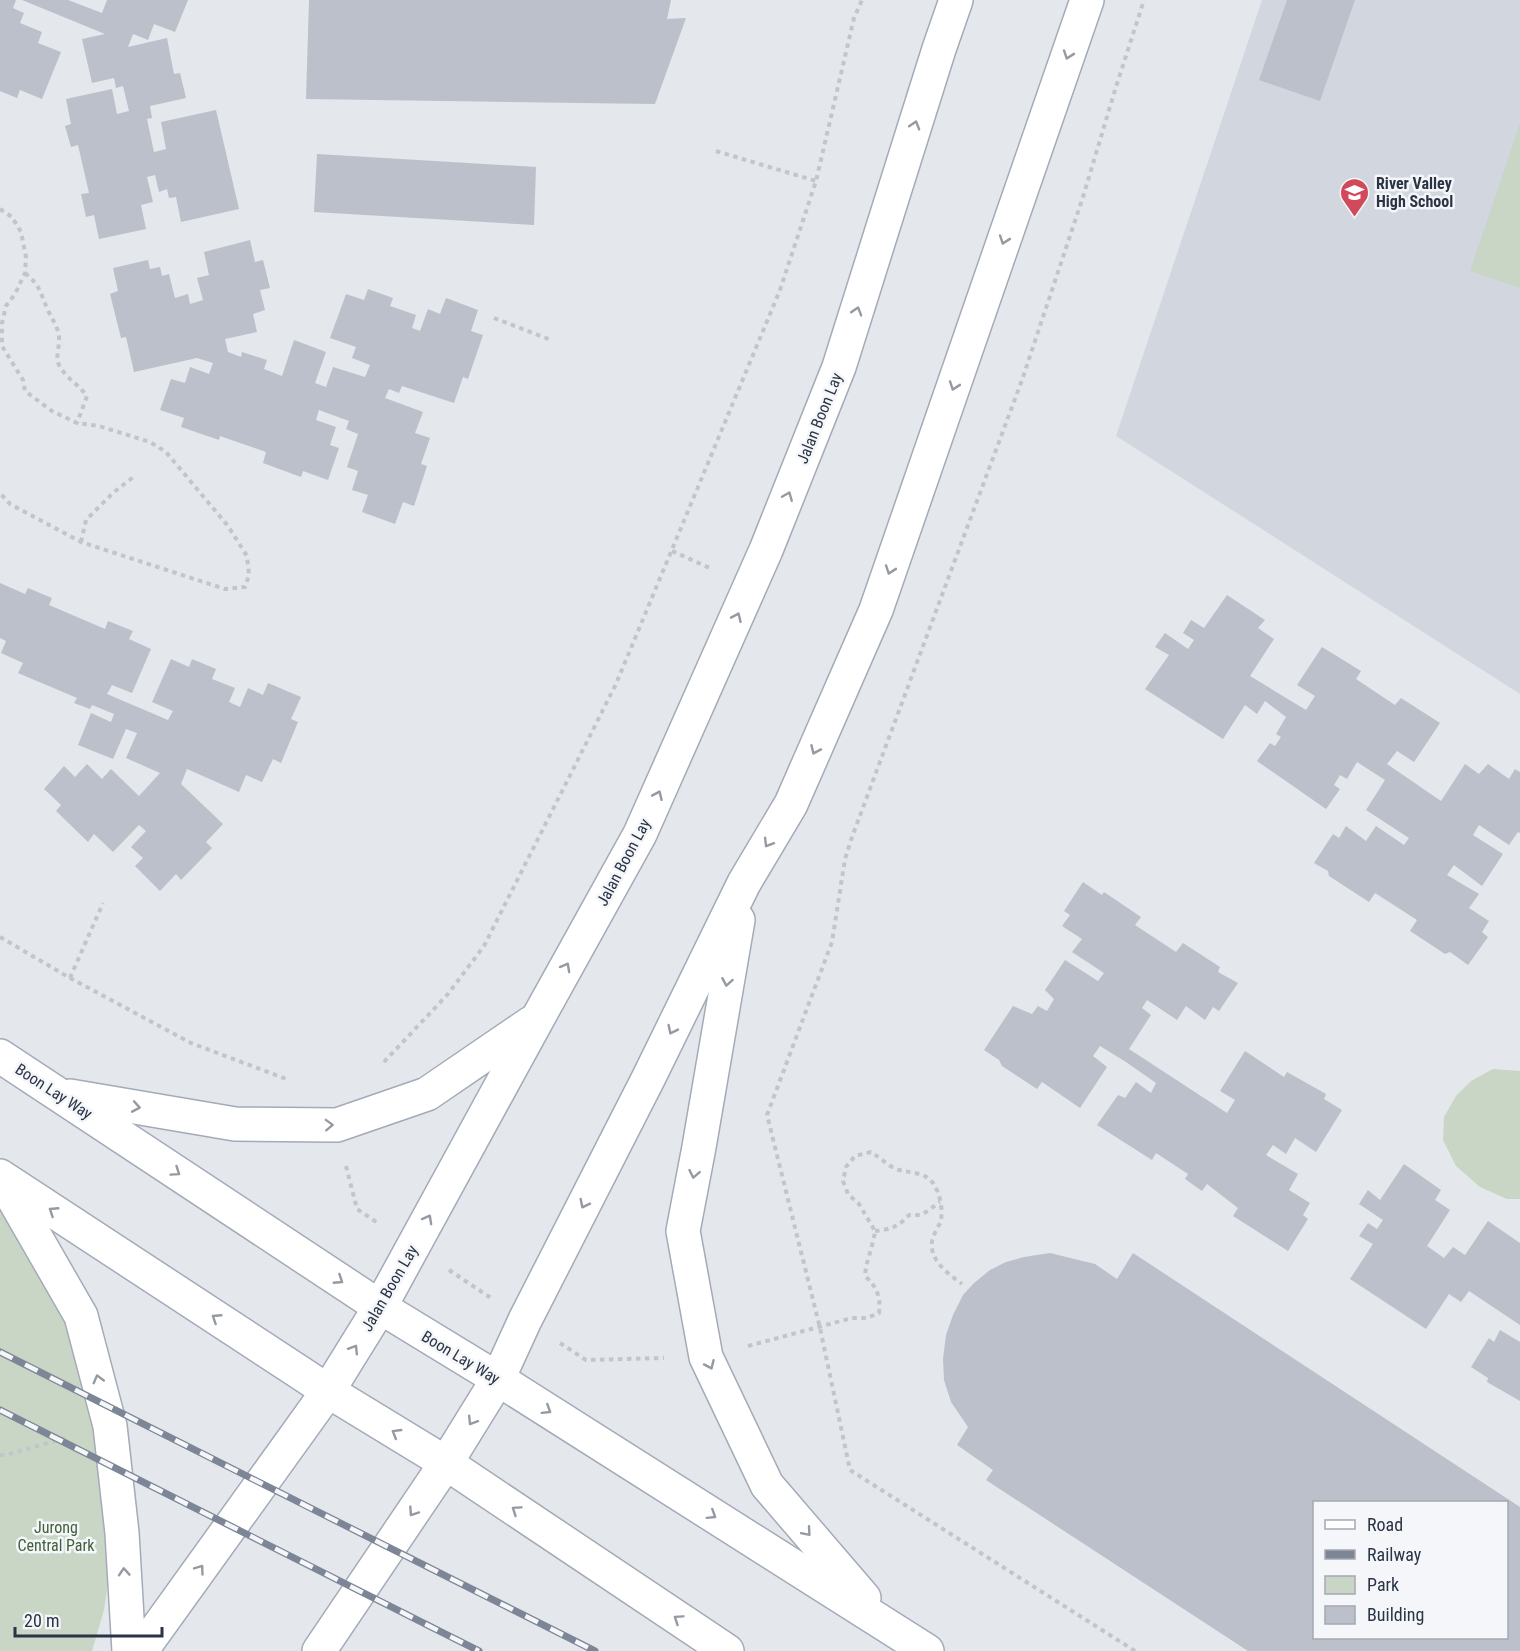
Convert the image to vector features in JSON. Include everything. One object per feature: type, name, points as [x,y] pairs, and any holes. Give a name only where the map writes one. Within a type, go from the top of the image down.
[{"type":"main road","name":"Jalan Boon Lay","points":[[141,1651],[328,1391],[380,1307],[640,834],[766,550],[839,367],[956,0]]},
{"type":"main road","points":[[319,1651],[446,1463],[498,1379],[525,1320],[649,1077],[744,883],[791,804],[876,610],[1087,0]]},
{"type":"main road","points":[[744,883],[683,1231],[706,1357],[767,1485],[886,1625]]},
{"type":"main road","points":[[58,1093],[235,1124],[337,1125],[427,1094],[537,1018]]},
{"type":"main road","name":"Boon Lay Way","points":[[0,1056],[380,1307],[498,1379],[927,1651]]},
{"type":"main road","points":[[0,1176],[328,1391],[446,1463],[727,1651]]},
{"type":"main road","points":[[0,1176],[81,1316],[108,1415],[122,1533],[129,1651]]},
{"type":"path","points":[[378,1069],[448,994],[484,946],[616,684],[780,290],[816,181],[854,18],[862,0]]},
{"type":"path","points":[[1135,1651],[850,1470],[820,1328],[767,1115],[832,942],[845,859],[852,837],[1022,380],[1083,196],[1144,0]]},
{"type":"path","points":[[716,151],[816,181]]},
{"type":"path","points":[[0,209],[12,217],[21,232],[26,257],[25,273],[15,294],[6,306],[2,323],[2,346],[23,380],[26,391],[52,411],[77,423],[99,426],[150,442],[166,452],[228,526],[247,556],[249,575],[245,587],[225,589],[81,542],[10,504],[0,493]]},
{"type":"path","points":[[25,273],[35,282],[56,324],[60,340],[57,356],[59,365],[87,396],[77,423]]},
{"type":"path","points":[[494,318],[551,340]]},
{"type":"path","points":[[81,542],[86,520],[114,492],[136,475]]},
{"type":"path","points":[[70,978],[104,903]]},
{"type":"path","points":[[0,937],[70,978],[191,1042],[287,1079],[299,1081]]},
{"type":"path","points":[[820,1328],[852,1318],[867,1318],[879,1313],[880,1301],[874,1285],[865,1276],[875,1231],[859,1204],[848,1194],[843,1181],[846,1167],[855,1156],[871,1152],[893,1168],[919,1173],[932,1182],[940,1202],[941,1220],[934,1234],[932,1248],[936,1260],[948,1274],[963,1284]]},
{"type":"path","points":[[875,1231],[892,1229],[909,1215],[920,1215],[940,1202]]},
{"type":"path","points":[[357,1209],[586,1360]]},
{"type":"path","points":[[0,1455],[69,1437]]},
{"type":"shaded area","name":"River Valley High School","points":[[1262,0],[1520,0],[1520,694],[1116,436]]},
{"type":"green space","points":[[1520,123],[1520,288],[1470,271]]},
{"type":"green space","points":[[1493,1069],[1520,1071],[1520,1199],[1507,1199],[1480,1187],[1456,1166],[1443,1140],[1444,1117],[1456,1096],[1471,1081]]},
{"type":"green space","name":"Jurong Central Park","points":[[0,1190],[74,1321],[115,1533],[104,1610],[92,1651],[0,1651]]},
{"type":"building","points":[[0,0],[16,0],[13,8],[24,13],[20,23],[42,32],[38,43],[61,52],[42,99],[20,90],[17,98],[0,91]]},
{"type":"building","points":[[22,0],[68,0],[102,13],[107,0],[188,0],[175,32],[154,24],[148,40],[133,34],[128,47],[167,38],[174,74],[180,73],[186,98],[150,106],[152,118],[147,119],[154,152],[166,149],[161,122],[216,110],[239,209],[181,222],[176,197],[169,198],[167,189],[159,192],[155,175],[147,177],[153,202],[141,205],[146,229],[99,239],[94,215],[86,217],[81,194],[89,193],[78,145],[71,147],[65,126],[71,124],[66,99],[112,89],[117,114],[129,111],[123,86],[116,88],[114,78],[92,83],[82,39],[105,34]]},
{"type":"building","points":[[309,0],[671,0],[667,19],[686,18],[655,104],[306,99]]},
{"type":"building","points":[[1287,0],[1355,0],[1320,101],[1259,80]]},
{"type":"building","points":[[317,154],[536,167],[534,225],[314,212]]},
{"type":"building","points":[[250,240],[255,262],[263,260],[270,288],[260,290],[265,310],[253,314],[257,332],[225,339],[228,352],[241,357],[242,352],[267,360],[264,369],[282,376],[294,340],[326,352],[315,383],[326,387],[333,367],[365,377],[370,365],[352,358],[356,347],[330,338],[346,294],[364,300],[368,289],[393,298],[390,306],[416,315],[412,328],[420,331],[428,309],[440,314],[446,298],[478,310],[471,331],[483,335],[468,379],[463,377],[454,403],[402,386],[399,393],[389,389],[385,398],[423,412],[415,433],[430,438],[421,464],[427,466],[414,506],[403,502],[395,524],[362,512],[368,495],[352,490],[358,471],[347,467],[358,434],[346,429],[349,421],[319,410],[316,420],[336,427],[330,445],[339,448],[328,480],[303,471],[301,477],[263,463],[266,452],[220,436],[219,440],[181,427],[184,418],[160,410],[171,379],[185,383],[190,367],[209,374],[213,363],[197,358],[134,372],[126,337],[121,338],[110,294],[118,291],[113,268],[148,260],[150,269],[160,267],[162,276],[169,274],[175,298],[188,294],[190,304],[203,300],[197,278],[209,275],[204,252]]},
{"type":"building","points":[[0,583],[25,594],[28,588],[52,598],[49,605],[105,629],[108,621],[133,631],[129,639],[151,649],[132,693],[112,685],[107,694],[168,720],[173,711],[152,702],[171,659],[189,667],[192,659],[216,669],[212,679],[235,688],[229,702],[240,707],[248,688],[263,695],[268,683],[301,697],[291,719],[298,722],[281,763],[273,759],[262,782],[246,775],[239,792],[187,769],[181,784],[223,824],[206,842],[212,848],[181,880],[176,874],[160,891],[135,866],[143,858],[131,847],[146,831],[139,825],[113,852],[94,834],[88,842],[56,811],[61,805],[44,789],[64,766],[75,777],[87,764],[102,779],[111,769],[139,796],[160,773],[126,758],[137,733],[126,729],[113,759],[78,745],[91,713],[111,722],[114,714],[92,705],[90,709],[74,703],[77,698],[18,673],[23,663],[1,653],[6,641],[0,638]]},
{"type":"building","points":[[1227,595],[1265,620],[1258,628],[1274,639],[1250,676],[1306,710],[1315,696],[1297,685],[1322,647],[1361,671],[1356,679],[1395,705],[1401,698],[1440,723],[1414,762],[1397,751],[1387,764],[1441,801],[1465,764],[1479,774],[1488,764],[1509,779],[1515,769],[1520,772],[1520,833],[1518,832],[1509,845],[1479,825],[1473,835],[1503,854],[1482,886],[1454,865],[1447,875],[1479,894],[1469,908],[1489,921],[1482,932],[1488,937],[1468,965],[1450,952],[1445,954],[1410,931],[1417,920],[1375,893],[1369,902],[1329,876],[1328,871],[1314,863],[1333,834],[1339,838],[1346,826],[1366,841],[1376,826],[1404,845],[1409,838],[1366,810],[1385,780],[1357,762],[1347,779],[1340,775],[1334,785],[1340,789],[1326,809],[1257,761],[1270,743],[1275,746],[1281,737],[1276,734],[1286,717],[1265,701],[1257,714],[1245,705],[1223,739],[1145,689],[1169,655],[1155,647],[1165,633],[1188,649],[1194,640],[1183,633],[1191,620],[1204,628]]},
{"type":"building","points":[[1083,882],[1102,895],[1104,892],[1141,917],[1135,925],[1176,952],[1183,943],[1220,967],[1218,972],[1238,983],[1219,1011],[1213,1007],[1205,1020],[1186,1006],[1177,1020],[1147,1000],[1142,1008],[1151,1015],[1129,1049],[1227,1113],[1235,1100],[1220,1091],[1245,1051],[1284,1077],[1287,1072],[1326,1094],[1324,1099],[1342,1110],[1316,1152],[1295,1138],[1286,1154],[1273,1145],[1266,1155],[1298,1174],[1289,1190],[1310,1203],[1303,1215],[1308,1219],[1288,1251],[1233,1216],[1238,1208],[1207,1184],[1202,1191],[1185,1179],[1188,1174],[1156,1153],[1152,1160],[1097,1125],[1118,1095],[1125,1098],[1136,1082],[1151,1093],[1156,1083],[1126,1062],[1100,1046],[1093,1056],[1107,1067],[1080,1108],[1042,1082],[1037,1089],[1002,1066],[999,1060],[984,1050],[1013,1006],[1032,1014],[1038,1006],[1047,1011],[1054,999],[1045,990],[1065,960],[1098,981],[1104,973],[1072,952],[1082,939],[1062,926],[1070,915],[1064,911]]},
{"type":"building","points":[[1404,1164],[1441,1190],[1435,1200],[1450,1210],[1427,1246],[1444,1258],[1453,1247],[1465,1255],[1488,1221],[1520,1243],[1520,1325],[1469,1291],[1461,1302],[1449,1294],[1426,1329],[1350,1279],[1373,1244],[1359,1236],[1368,1223],[1377,1229],[1383,1220],[1359,1204],[1368,1190],[1380,1200]]},
{"type":"building","points":[[1050,1253],[1095,1264],[1117,1279],[1133,1253],[1520,1507],[1520,1651],[1248,1651],[986,1480],[993,1470],[957,1445],[968,1427],[951,1402],[944,1380],[943,1359],[946,1335],[963,1295],[990,1270],[1006,1262]]},
{"type":"building","points":[[1500,1330],[1520,1342],[1520,1401],[1487,1382],[1488,1378],[1471,1367],[1489,1338],[1494,1342]]},
{"type":"railway","points":[[0,1352],[595,1651]]},
{"type":"railway","points":[[0,1410],[479,1651]]},
{"type":"place","name":"River Valley High School","points":[[1355,218]]}]
